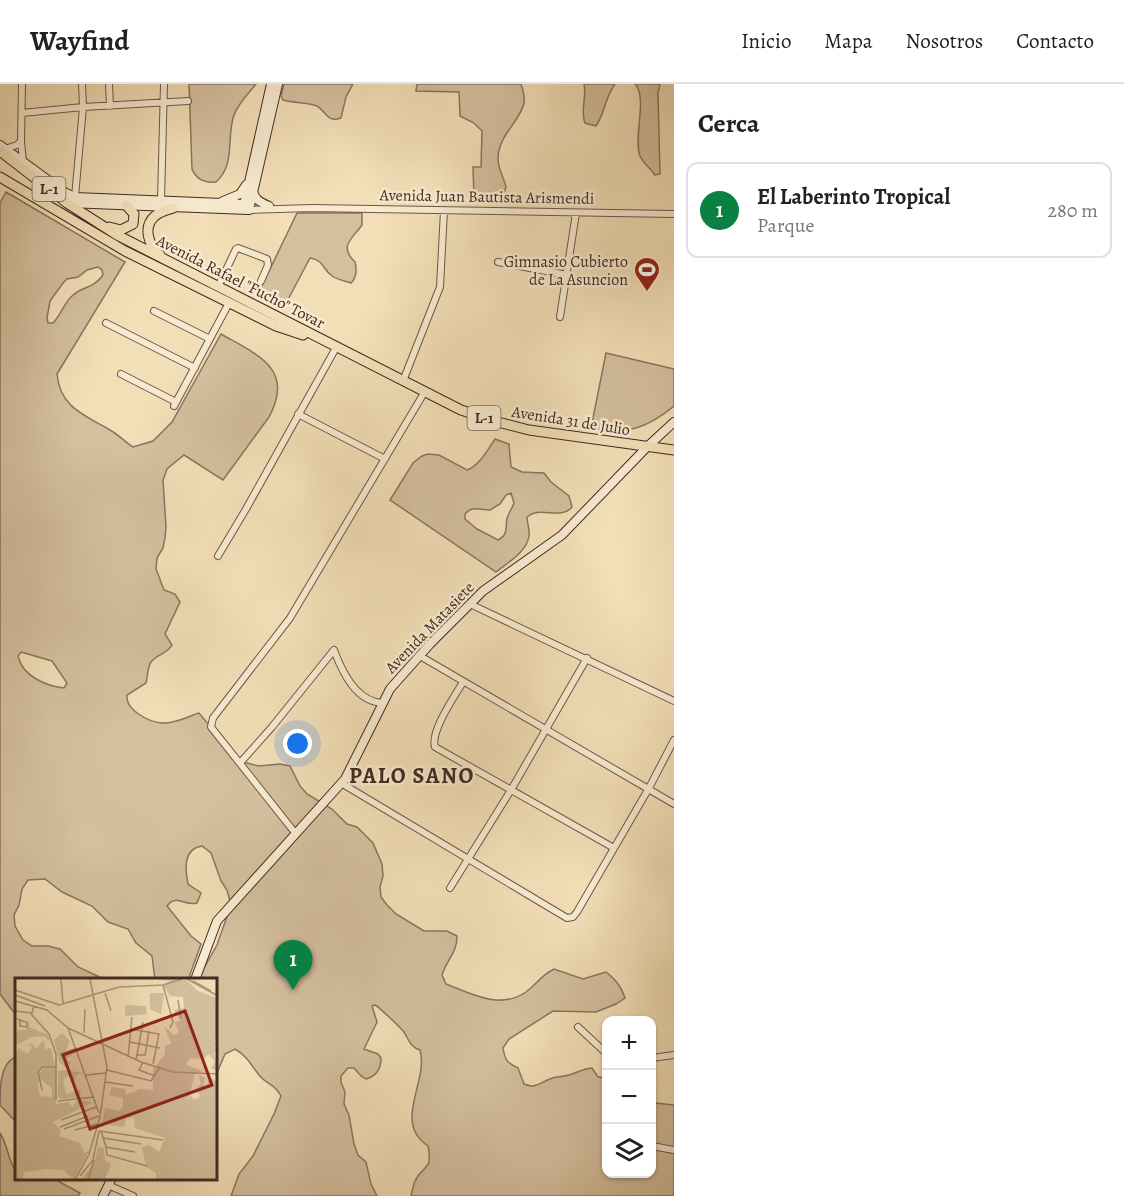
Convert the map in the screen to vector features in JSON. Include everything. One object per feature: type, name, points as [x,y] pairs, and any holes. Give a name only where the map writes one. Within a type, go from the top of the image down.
[{"type":"main road","name":"Avenida Rafael \"Fucho\" Tovar","points":[[2,148],[71,200],[99,225],[337,346]]},
{"type":"main road","name":"Avenida Rafael \"Fucho\" Tovar","points":[[0,177],[125,251],[276,326],[337,346]]},
{"type":"main road","points":[[38,200],[71,200]]},
{"type":"main road","name":"L-1","points":[[99,225],[121,230],[130,227],[134,214],[126,205]]},
{"type":"main road","points":[[166,261],[155,251],[148,236],[149,224],[155,215],[173,208]]},
{"type":"main road","name":"Avenida 31 de Julio","points":[[337,346],[424,393],[461,410],[509,426],[674,450]]},
{"type":"street","points":[[22,84],[23,162]]},
{"type":"street","points":[[71,200],[82,107],[82,84]]},
{"type":"street","points":[[109,84],[110,106]]},
{"type":"street","points":[[161,200],[164,84]]},
{"type":"street","points":[[246,207],[249,179],[271,84]]},
{"type":"street","points":[[246,207],[253,190],[278,84]]},
{"type":"street","points":[[22,113],[188,101]]},
{"type":"street","points":[[2,148],[16,145],[21,141]]},
{"type":"street","name":"Avenida Juan Bautista Arismendi","points":[[2,148],[66,193],[71,200],[173,208],[269,206],[300,208]]},
{"type":"street","points":[[218,202],[240,194],[249,179]]},
{"type":"street","points":[[253,190],[259,202],[269,206]]},
{"type":"street","name":"Avenida Juan Bautista Arismendi","points":[[71,200],[218,202],[246,207],[674,214]]},
{"type":"street","points":[[403,381],[440,287],[444,211]]},
{"type":"street","points":[[560,317],[576,213]]},
{"type":"street","points":[[218,287],[238,248],[267,259],[268,265],[261,281]]},
{"type":"street","points":[[498,262],[567,275]]},
{"type":"street","points":[[121,374],[175,404],[229,303]]},
{"type":"street","points":[[154,311],[210,339]]},
{"type":"street","points":[[106,323],[195,368]]},
{"type":"street","points":[[218,556],[337,346]]},
{"type":"street","points":[[296,834],[211,727],[213,718],[290,618],[424,393]]},
{"type":"street","points":[[298,414],[386,459]]},
{"type":"street","name":"Avenida Matasiete","points":[[196,978],[217,921],[341,783],[390,689],[483,591],[562,535],[646,447],[674,422]]},
{"type":"street","points":[[470,604],[674,701]]},
{"type":"street","points":[[240,763],[334,650],[340,665],[355,689],[366,699],[383,703]]},
{"type":"street","points":[[420,656],[674,804]]},
{"type":"street","points":[[450,888],[511,790],[587,658]]},
{"type":"street","points":[[463,681],[435,732],[435,747],[614,848]]},
{"type":"street","points":[[341,783],[567,918],[573,917],[577,912],[649,788],[674,740]]},
{"type":"street","points":[[578,1027],[602,1049]]},
{"type":"street","points":[[656,1057],[674,1054]]},
{"type":"street","points":[[656,1147],[674,1150]]},
{"type":"street","points":[[103,1196],[110,1182],[133,1196]]},
{"type":"shaded area","points":[[189,84],[256,84],[241,102],[234,115],[226,167],[216,182],[201,180],[192,169]]},
{"type":"shaded area","points":[[284,84],[353,84],[346,97],[341,118],[333,119],[317,106],[283,100],[281,96]]},
{"type":"shaded area","points":[[417,84],[521,84],[524,98],[522,110],[499,150],[498,163],[506,187],[502,196],[494,199],[474,197],[473,167],[481,167],[482,131],[474,123],[460,116],[459,92],[416,91]]},
{"type":"shaded area","points":[[584,84],[615,84],[596,126],[585,123]]},
{"type":"shaded area","points":[[635,84],[660,84],[658,93],[660,174],[655,175],[640,156],[638,138],[640,98]]},
{"type":"shaded area","points":[[6,192],[125,262],[57,374],[59,386],[68,403],[83,415],[113,432],[133,447],[153,441],[172,422],[221,334],[248,349],[269,365],[278,387],[276,401],[269,417],[223,480],[184,455],[167,469],[163,480],[165,538],[163,548],[157,558],[156,569],[164,590],[175,594],[180,602],[165,634],[172,645],[151,662],[146,683],[127,695],[130,706],[145,718],[162,723],[199,713],[239,761],[259,766],[280,764],[290,766],[300,786],[307,794],[332,809],[347,824],[357,827],[373,843],[382,864],[381,897],[387,905],[396,914],[424,931],[447,931],[457,936],[454,952],[442,975],[446,984],[476,996],[506,1000],[526,992],[554,969],[583,979],[606,972],[610,975],[620,987],[625,998],[596,1012],[553,1011],[509,1039],[503,1048],[505,1055],[509,1063],[518,1068],[524,1084],[528,1085],[535,1086],[552,1078],[592,1068],[598,1077],[602,1078],[602,1178],[656,1178],[656,1103],[674,1105],[674,1196],[411,1196],[415,1181],[429,1160],[428,1146],[418,1136],[413,1125],[412,1114],[420,1075],[420,1050],[412,1045],[402,1030],[375,1005],[372,1006],[377,1022],[364,1049],[378,1054],[381,1058],[379,1069],[376,1074],[366,1079],[354,1068],[348,1068],[341,1076],[341,1082],[345,1092],[344,1104],[349,1115],[354,1144],[358,1155],[366,1162],[371,1184],[377,1196],[231,1196],[239,1174],[253,1156],[281,1096],[235,1049],[225,1054],[218,1070],[218,978],[198,978],[217,945],[231,905],[211,853],[202,846],[191,851],[186,866],[188,884],[201,893],[197,903],[178,900],[170,902],[167,906],[191,936],[201,944],[189,978],[155,978],[152,956],[136,943],[128,929],[108,922],[92,906],[62,892],[45,879],[28,880],[22,889],[19,905],[14,915],[15,926],[23,940],[32,946],[60,949],[78,967],[102,978],[15,978],[15,1014],[0,994],[0,203]],"holes":[[[98,267],[102,270],[103,275],[92,285],[72,296],[53,323],[48,323],[50,301],[67,279],[78,277],[87,270]],[[21,652],[52,661],[67,683],[64,688],[36,679],[24,669],[18,656]]]},
{"type":"shaded area","points":[[297,213],[362,213],[362,225],[347,247],[355,262],[356,273],[351,283],[329,274],[321,263],[310,258],[283,309],[258,294]]},
{"type":"shaded area","points":[[606,353],[674,369],[674,406],[654,420],[635,428],[615,431],[591,428]]},
{"type":"shaded area","points":[[495,439],[509,444],[511,467],[522,472],[544,473],[551,482],[569,496],[572,507],[562,513],[538,512],[527,517],[529,534],[525,547],[496,572],[390,500],[413,463],[422,456],[439,455],[467,470],[480,461]],"holes":[[[511,493],[514,503],[507,518],[505,533],[498,540],[477,529],[465,519],[465,514],[471,510],[490,510]]]},
{"type":"shaded area","points":[[15,1059],[15,1121],[0,1105],[3,1072],[9,1061]]},
{"type":"shaded area","points":[[0,1133],[15,1169],[15,1181],[58,1181],[80,1193],[78,1196],[0,1196]]},
{"type":"place","name":"Gimnasio Cubierto de La Asuncion","points":[[647,293]]},
{"type":"place","name":"El Laberinto Tropical","points":[[293,990]]},
{"type":"district","name":"PALO SANO","points":[[412,775]]}]
